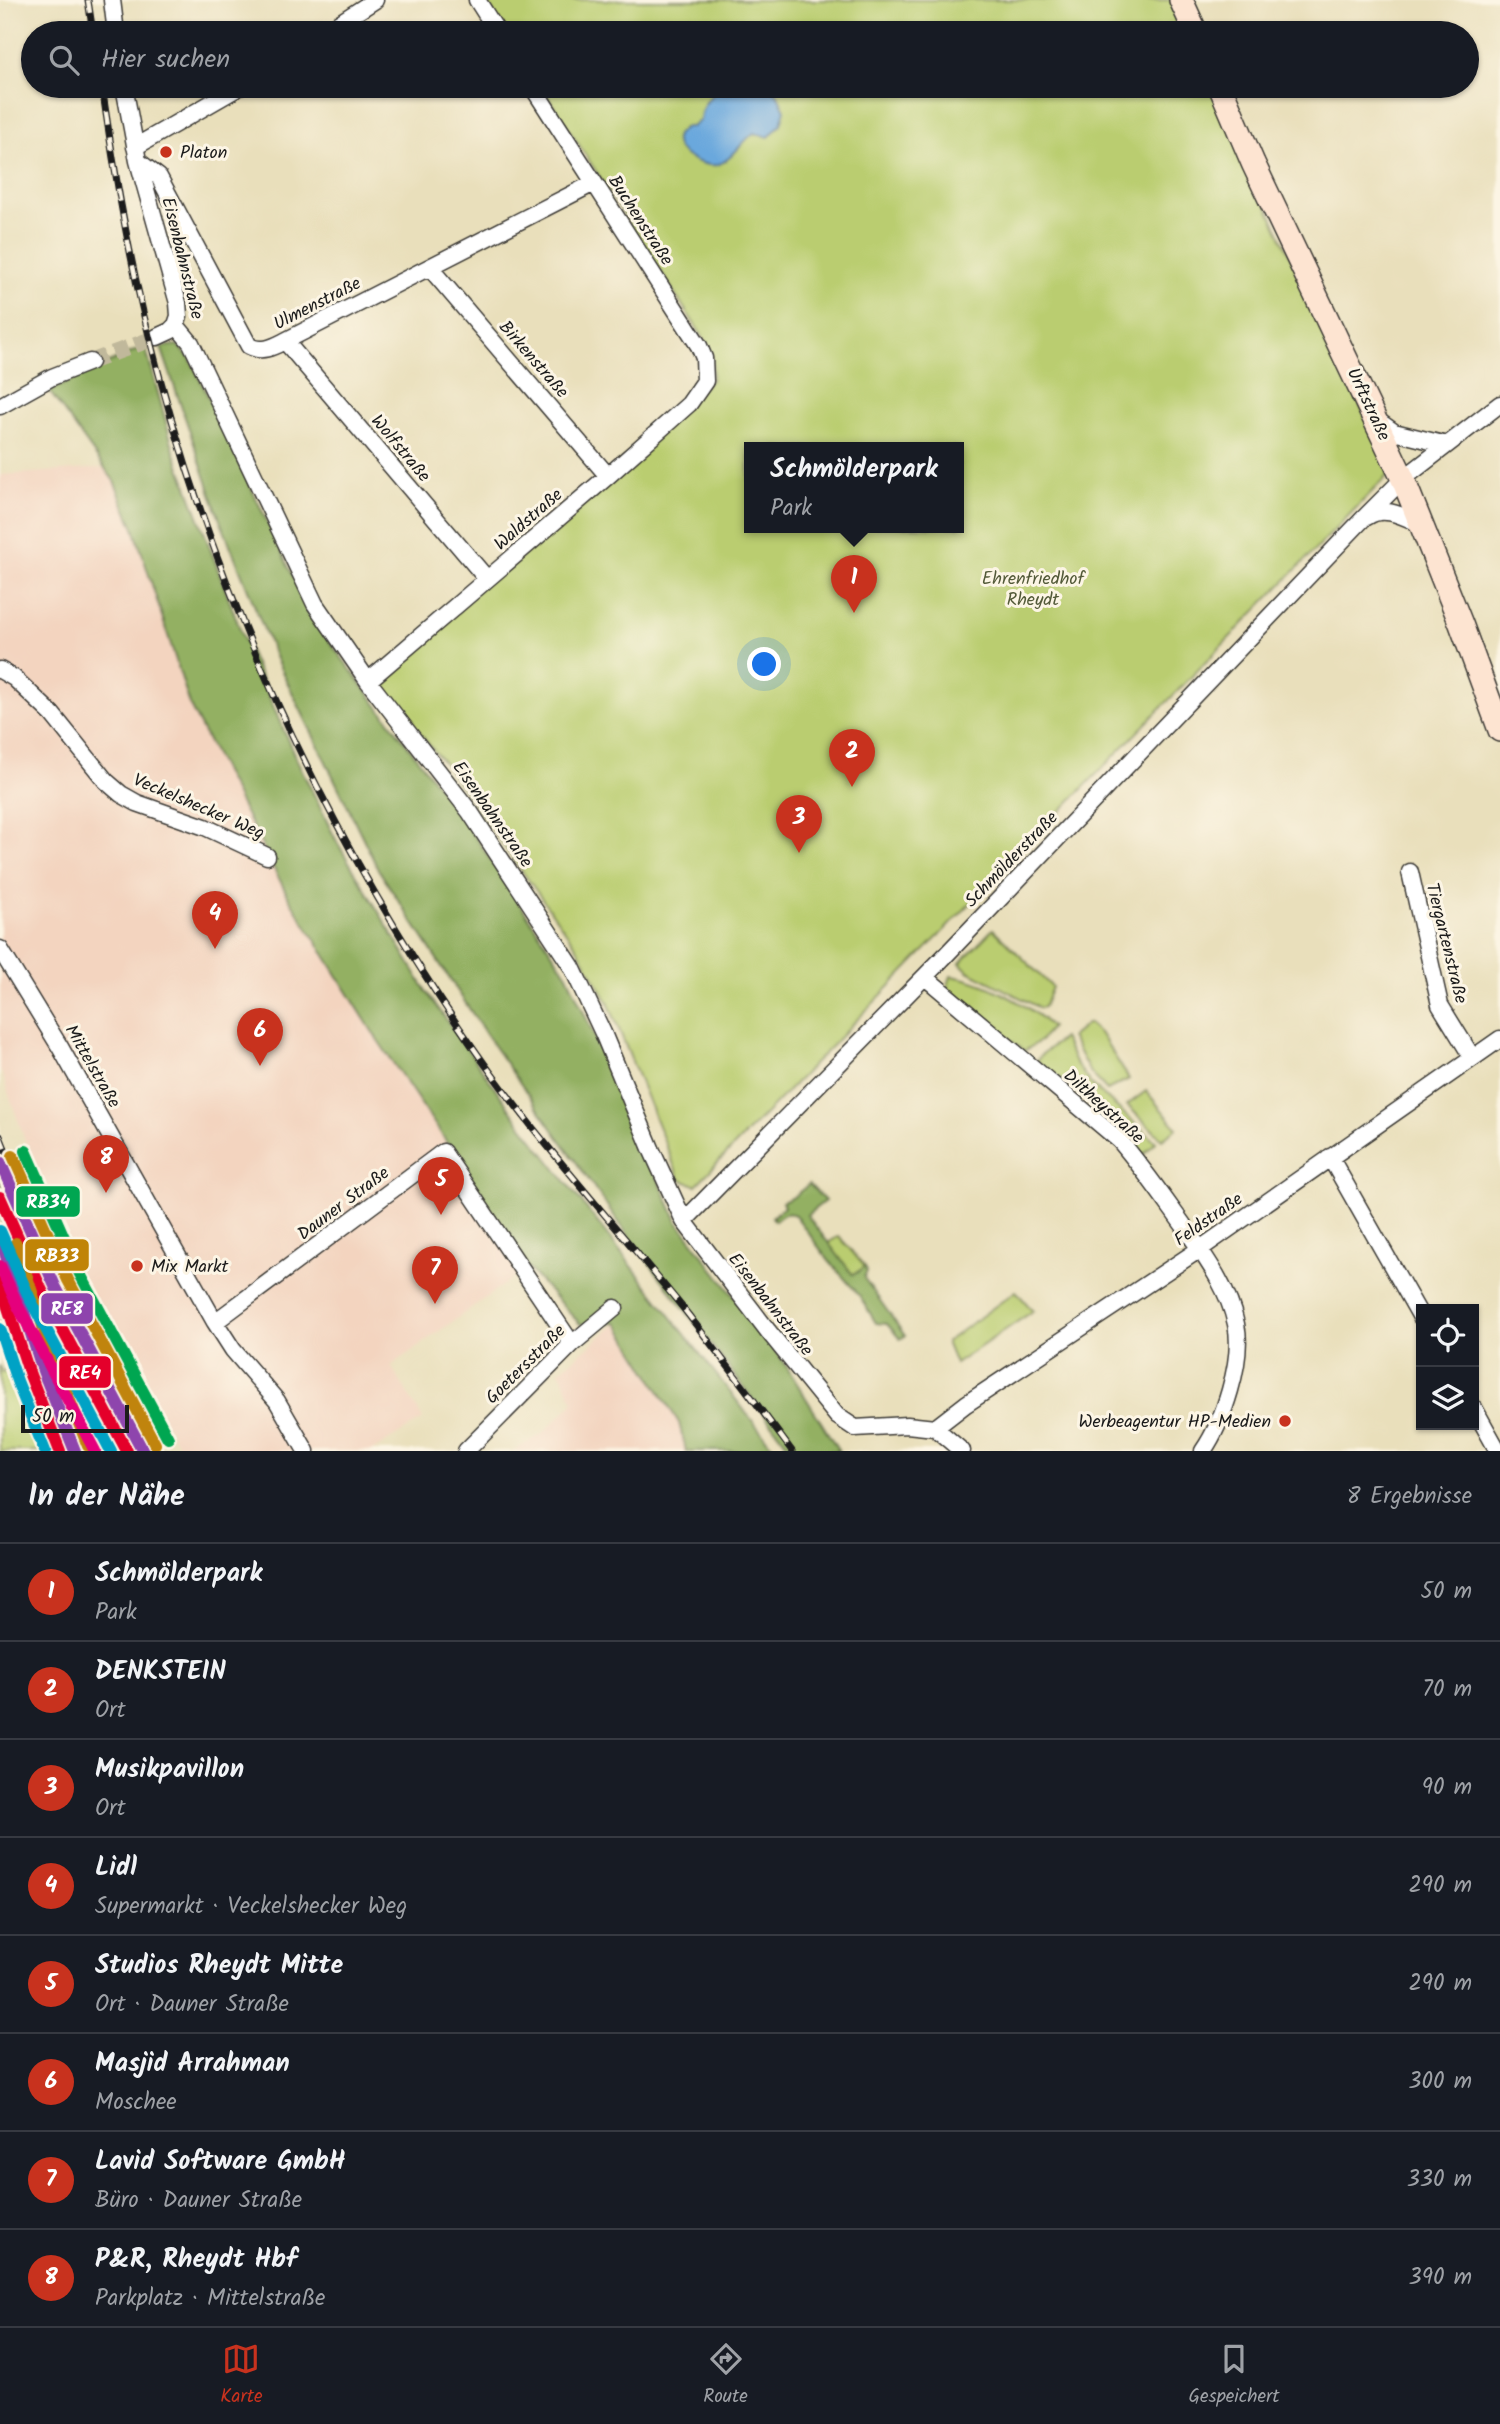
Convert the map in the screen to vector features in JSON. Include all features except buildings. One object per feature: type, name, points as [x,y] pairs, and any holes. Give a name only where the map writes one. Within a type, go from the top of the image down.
[{"type":"street","points":[[112,0],[115,21]]},
{"type":"street","points":[[343,21],[375,0]]},
{"type":"street","points":[[477,0],[490,21]]},
{"type":"street","points":[[1181,0],[1191,21]]},
{"type":"street","name":"Eisenbahnstraße","points":[[126,98],[137,154],[178,303],[179,316],[176,325],[191,343],[315,604],[368,681],[470,811],[572,967],[684,1221],[752,1312],[837,1416],[855,1428],[907,1425],[935,1428]]},
{"type":"street","points":[[137,154],[223,98]]},
{"type":"street","name":"Buchenstraße","points":[[540,98],[699,346],[704,358],[705,381]]},
{"type":"street","name":"Urftstraße","points":[[1225,98],[1404,479],[1500,730]]},
{"type":"street","name":"Ulmenstraße","points":[[137,154],[159,177],[249,346],[255,349],[266,349],[285,341],[594,183]]},
{"type":"street","name":"Birkenstraße","points":[[430,268],[608,476]]},
{"type":"street","points":[[157,337],[176,325]]},
{"type":"street","name":"Wolfstraße","points":[[285,341],[487,579]]},
{"type":"street","points":[[0,406],[52,377],[90,362]]},
{"type":"street","name":"Waldstraße","points":[[368,681],[689,404],[705,381]]},
{"type":"street","name":"Schmölderstraße","points":[[684,1221],[925,977],[1362,520],[1404,479],[1500,404]]},
{"type":"street","points":[[1377,420],[1394,432],[1447,445]]},
{"type":"street","points":[[1362,520],[1375,511],[1388,512],[1423,525]]},
{"type":"street","name":"Veckelshecker Weg","points":[[0,670],[14,678],[52,714],[106,781],[121,794],[137,803],[205,827],[267,856]]},
{"type":"street","name":"Tiergartenstraße","points":[[1410,872],[1440,1005],[1472,1057]]},
{"type":"street","name":"Mittelstraße","points":[[0,949],[60,1046],[215,1322],[233,1350],[277,1401],[306,1451]]},
{"type":"street","name":"Diltheystraße","points":[[925,977],[1120,1141],[1146,1171],[1224,1286],[1237,1326],[1237,1359],[1214,1435],[1203,1451]]},
{"type":"street","name":"Feldstraße","points":[[935,1428],[966,1404],[1200,1249],[1500,1039]]},
{"type":"street","name":"Dauner Straße","points":[[215,1322],[443,1152],[572,1344]]},
{"type":"street","points":[[1330,1157],[1416,1308]]},
{"type":"street","name":"Goetersstraße","points":[[466,1451],[572,1344],[615,1308]]},
{"type":"street","points":[[1479,1417],[1498,1451]]},
{"type":"street","points":[[935,1428],[962,1451]]},
{"type":"shaded area","points":[[105,468],[114,481],[134,528],[190,707],[289,898],[377,1039],[526,1266],[391,1366],[423,1419],[372,1451],[182,1451],[63,1248],[0,1069],[0,475]]},
{"type":"shaded area","points":[[617,1323],[679,1423],[686,1451],[514,1451],[542,1434],[574,1402],[559,1371]]},
{"type":"green space","points":[[485,0],[1172,0],[1182,21],[499,21]]},
{"type":"green space","name":"Ehrenfriedhof Rheydt","points":[[549,98],[1217,98],[1391,472],[696,1185],[680,1180],[608,1002],[576,946],[444,763],[376,680],[712,379],[713,360],[706,342]]},
{"type":"green space","points":[[177,345],[190,358],[314,621],[466,823],[567,975],[677,1221],[783,1361],[839,1451],[792,1451],[625,1231],[493,1045],[378,869],[276,659],[220,520],[161,347]]},
{"type":"green space","points":[[145,346],[174,451],[243,637],[293,752],[337,842],[426,991],[520,1123],[776,1451],[686,1451],[679,1423],[617,1323],[580,1324],[526,1266],[377,1039],[289,898],[191,708],[134,528],[114,481],[49,391]]},
{"type":"green space","points":[[993,929],[1052,987],[1044,1007],[1040,1008],[968,971],[960,963]]},
{"type":"green space","points":[[951,976],[1005,995],[1031,1010],[1051,1027],[1040,1041],[1024,1051],[947,988]]},
{"type":"green space","points":[[1088,1023],[1102,1036],[1129,1079],[1107,1090],[1089,1071],[1071,1037]]},
{"type":"green space","points":[[1063,1038],[1075,1062],[1091,1084],[1156,1142],[1142,1156],[1097,1108],[1037,1061]]},
{"type":"green space","points":[[1146,1091],[1177,1128],[1162,1139],[1127,1105]]},
{"type":"green space","points":[[0,1180],[62,1320],[88,1367],[103,1386],[94,1392],[128,1451],[122,1451],[110,1431],[90,1444],[94,1451],[88,1451],[82,1439],[78,1440],[60,1403],[0,1221]]},
{"type":"green space","points":[[809,1184],[825,1201],[807,1215],[853,1275],[865,1267],[867,1271],[864,1278],[905,1336],[900,1339],[887,1324],[876,1323],[859,1295],[829,1261],[795,1215],[784,1214],[775,1221],[772,1217],[784,1207],[782,1202],[792,1198]]},
{"type":"green space","points":[[839,1236],[865,1267],[853,1275],[828,1243]]},
{"type":"green space","points":[[1016,1291],[1033,1311],[955,1364],[946,1342]]},
{"type":"green space","points":[[0,1311],[5,1318],[23,1377],[52,1451],[0,1451],[0,1365],[3,1373],[16,1368],[3,1325],[0,1325]]},
{"type":"water","points":[[779,98],[785,110],[781,124],[769,137],[754,133],[731,156],[721,163],[710,165],[689,158],[682,153],[676,142],[677,135],[685,127],[692,127],[700,120],[708,99]]},
{"type":"tunnel","points":[[90,362],[157,337]]},
{"type":"railway","points":[[88,0],[91,21]]},
{"type":"railway","points":[[104,98],[131,259],[170,413],[200,509],[235,604],[274,696],[318,787],[365,876],[472,1046],[548,1147],[683,1308],[792,1451]]},
{"type":"railway","points":[[0,1136],[23,1194],[84,1322]]},
{"type":"railway","points":[[0,1269],[34,1374],[65,1451]]},
{"type":"transit line","name":"RB34","points":[[26,1151],[80,1274],[168,1438]]},
{"type":"transit line","name":"RB33","points":[[13,1156],[68,1280],[155,1444]]},
{"type":"transit line","name":"RE8","points":[[0,1162],[55,1286],[143,1451]]},
{"type":"transit line","name":"RE4","points":[[0,1197],[43,1293],[127,1451]]},
{"type":"transit line","points":[[0,1231],[30,1299],[111,1451]]},
{"type":"transit line","name":"RB33","points":[[16,1243],[56,1366],[88,1446]]},
{"type":"transit line","name":"RE8","points":[[3,1247],[43,1371],[75,1451]]},
{"type":"transit line","points":[[0,1266],[18,1306],[95,1451]]},
{"type":"transit line","name":"RE4","points":[[0,1283],[30,1375],[60,1451]]},
{"type":"transit line","points":[[0,1329],[45,1451]]},
{"type":"place","name":"Platon","points":[[166,152]]},
{"type":"place","name":"Schmölderpark","points":[[854,613]]},
{"type":"place","name":"DENKSTEIN","points":[[852,787]]},
{"type":"place","name":"Musikpavillon","points":[[799,853]]},
{"type":"place","name":"Lidl","points":[[215,949]]},
{"type":"place","name":"Masjid Arrahman","points":[[260,1066]]},
{"type":"place","name":"P&R, Rheydt Hbf","points":[[106,1193]]},
{"type":"place","name":"Studios Rheydt Mitte","points":[[441,1215]]},
{"type":"place","name":"Mix Markt","points":[[137,1266]]},
{"type":"place","name":"Lavid Software GmbH","points":[[435,1304]]},
{"type":"place","name":"Werbeagentur HP-Medien","points":[[1285,1421]]}]
